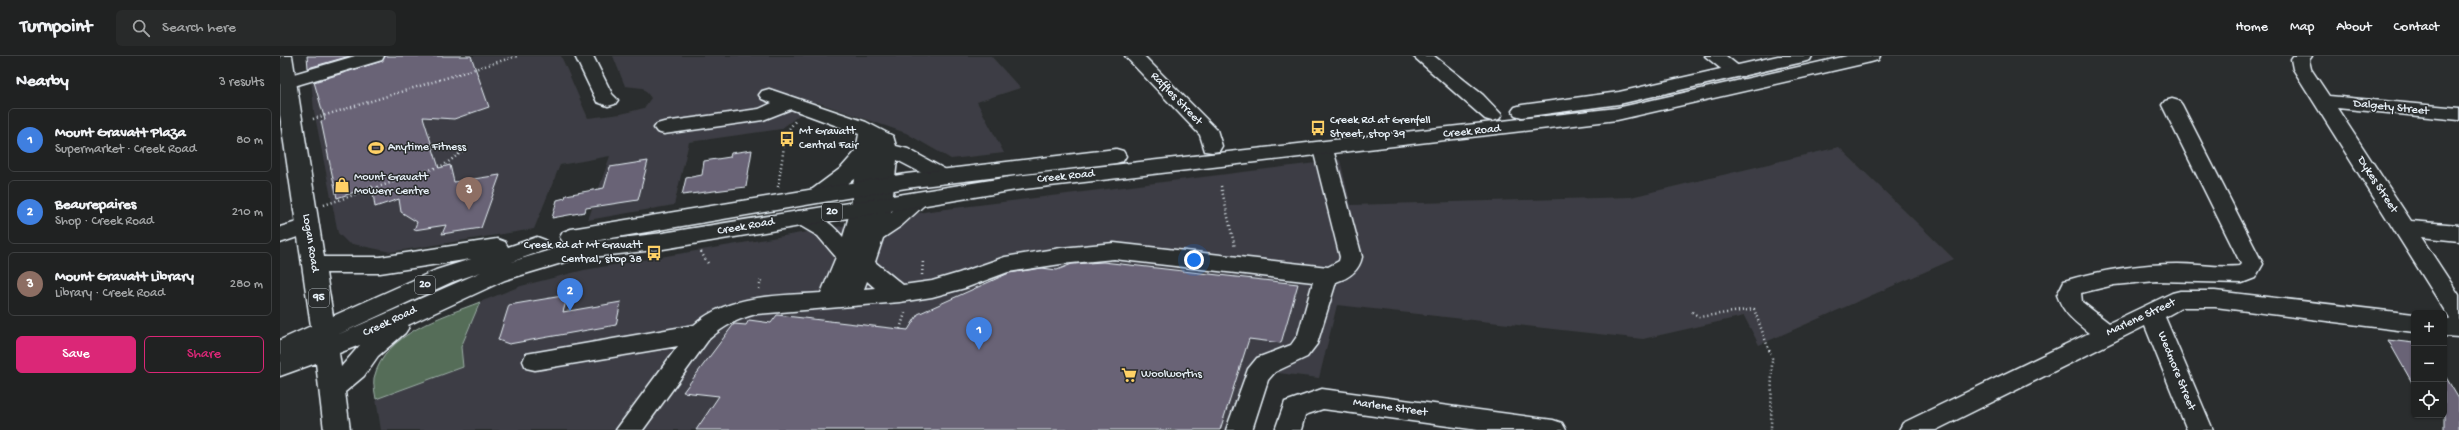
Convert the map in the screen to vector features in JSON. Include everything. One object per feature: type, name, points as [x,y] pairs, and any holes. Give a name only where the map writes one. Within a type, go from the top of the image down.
[{"type":"main road","name":"Logan Road","points":[[284,56],[306,219],[326,340],[337,430]]},
{"type":"main road","points":[[287,82],[374,56]]},
{"type":"main road","points":[[584,56],[604,98],[608,100]]},
{"type":"main road","name":"Raffles Street","points":[[1134,56],[1210,134],[1212,146]]},
{"type":"main road","points":[[1422,56],[1476,98],[1492,115]]},
{"type":"main road","points":[[1714,56],[1737,72]]},
{"type":"main road","name":"Creek Road","points":[[280,350],[326,340],[412,312],[497,274],[574,251],[663,241],[802,217],[941,176],[1492,115],[1619,98],[1803,56]]},
{"type":"main road","name":"Creek Road","points":[[884,194],[921,198],[1016,183],[1582,120],[1636,111],[1870,56]]},
{"type":"main road","name":"Dykes Street","points":[[2303,56],[2300,59],[2302,69],[2459,314]]},
{"type":"main road","points":[[769,95],[885,137],[887,151],[884,194],[875,233]]},
{"type":"main road","name":"Dalgety Street","points":[[2323,101],[2459,114]]},
{"type":"main road","points":[[664,128],[763,114],[788,103]]},
{"type":"main road","points":[[2106,334],[2073,306],[2068,295],[2072,287],[2119,275],[2142,273],[2242,275],[2247,272],[2252,264],[2172,105]]},
{"type":"main road","points":[[855,260],[863,198],[866,153],[870,132]]},
{"type":"main road","points":[[629,430],[701,334],[714,321],[734,311],[764,305],[839,299],[903,302],[1022,261],[1114,251],[1326,276],[1335,274],[1349,265],[1351,257],[1323,149]]},
{"type":"main road","points":[[887,151],[901,154],[941,176]]},
{"type":"main road","points":[[817,196],[848,173],[866,153]]},
{"type":"main road","name":"Creek Road","points":[[280,367],[326,340],[444,276],[529,248],[607,230],[817,196],[863,198]]},
{"type":"main road","points":[[839,299],[855,260],[875,233],[893,222],[921,198]]},
{"type":"main road","points":[[802,217],[826,231],[855,260],[903,302]]},
{"type":"main road","points":[[280,235],[306,219]]},
{"type":"main road","points":[[2405,228],[2459,233]]},
{"type":"main road","points":[[314,265],[380,265],[510,245],[529,248]]},
{"type":"main road","points":[[1239,430],[1256,376],[1266,365],[1299,351],[1310,338],[1326,276]]},
{"type":"main road","name":"Marlene Street","points":[[1912,430],[2180,299],[2215,299],[2411,323]]},
{"type":"main road","points":[[332,390],[370,350],[390,335],[412,312]]},
{"type":"main road","name":"Wedmore Street","points":[[2151,312],[2200,430]]},
{"type":"main road","points":[[2447,326],[2459,328]]},
{"type":"main road","points":[[535,361],[701,334]]},
{"type":"main road","name":"Marlene Street","points":[[1288,430],[1294,409],[1322,399],[1553,430]]},
{"type":"path","points":[[312,119],[517,56]]},
{"type":"path","points":[[774,190],[780,182],[786,133],[792,124],[809,110]]},
{"type":"path","points":[[306,219],[444,165],[466,149]]},
{"type":"path","points":[[1221,186],[1239,265]]},
{"type":"path","points":[[900,329],[903,302]]},
{"type":"path","points":[[1692,312],[1699,316],[1754,309],[1772,358],[1772,430]]},
{"type":"shaded area","points":[[309,56],[561,56],[588,118],[621,114],[644,108],[651,98],[643,88],[625,86],[613,56],[991,56],[1020,88],[977,102],[1004,153],[951,159],[906,133],[816,102],[781,129],[689,142],[674,205],[588,220],[610,156],[560,165],[534,229],[391,252],[348,243],[338,233],[314,111]]},
{"type":"shaded area","points":[[1839,147],[1954,259],[1759,345],[1744,316],[1643,339],[1337,305],[1319,378],[1270,372],[1253,430],[381,430],[376,399],[463,367],[461,347],[480,302],[521,286],[584,270],[930,211],[1340,160],[1351,205],[1631,197]]},
{"type":"green space","points":[[480,302],[461,347],[463,367],[376,399],[374,378],[380,362],[390,349],[402,338],[417,329]]},
{"type":"building","points":[[307,56],[350,56],[308,68]]},
{"type":"building","points":[[385,56],[471,56],[489,107],[454,119],[423,117],[439,168],[450,165],[454,182],[500,175],[481,228],[442,234],[446,225],[414,230],[417,222],[401,212],[399,199],[375,207],[372,186],[337,198],[321,121],[325,120],[314,82],[382,61]]},
{"type":"building","points":[[752,150],[746,187],[682,195],[686,178],[702,175],[704,161],[730,157],[731,153]]},
{"type":"building","points":[[648,161],[638,200],[586,208],[585,212],[552,218],[557,200],[565,198],[566,195],[604,188],[610,167]]},
{"type":"building","points":[[1103,262],[1298,284],[1281,343],[1249,339],[1220,430],[696,430],[719,396],[683,392],[734,324],[746,325],[749,320],[771,323],[777,315],[908,330],[918,314],[1009,273],[1042,268],[1057,270],[1072,264]]},
{"type":"building","points":[[568,295],[563,312],[621,302],[616,325],[509,344],[498,340],[509,305]]},
{"type":"building","points":[[2388,340],[2411,343],[2411,381]]},
{"type":"building","points":[[2447,379],[2459,399],[2459,430],[2444,430],[2444,418],[2447,418]]},
{"type":"place","name":"Creek Rd at Grenfell Street, stop 39","points":[[1318,128]]},
{"type":"place","name":"Mt Gravatt Central Fair","points":[[787,139]]},
{"type":"place","name":"Anytime Fitness","points":[[376,148]]},
{"type":"place","name":"Mount Gravatt Mowerr Centre","points":[[342,185]]},
{"type":"place","name":"Mount Gravatt Library","points":[[469,210]]},
{"type":"place","name":"Creek Rd at Mt Gravatt Central, stop 38","points":[[654,253]]},
{"type":"place","name":"Beaurepaires","points":[[570,311]]},
{"type":"place","name":"Mount Gravatt Plaza","points":[[979,350]]},
{"type":"place","name":"Woolworths","points":[[1129,375]]}]
